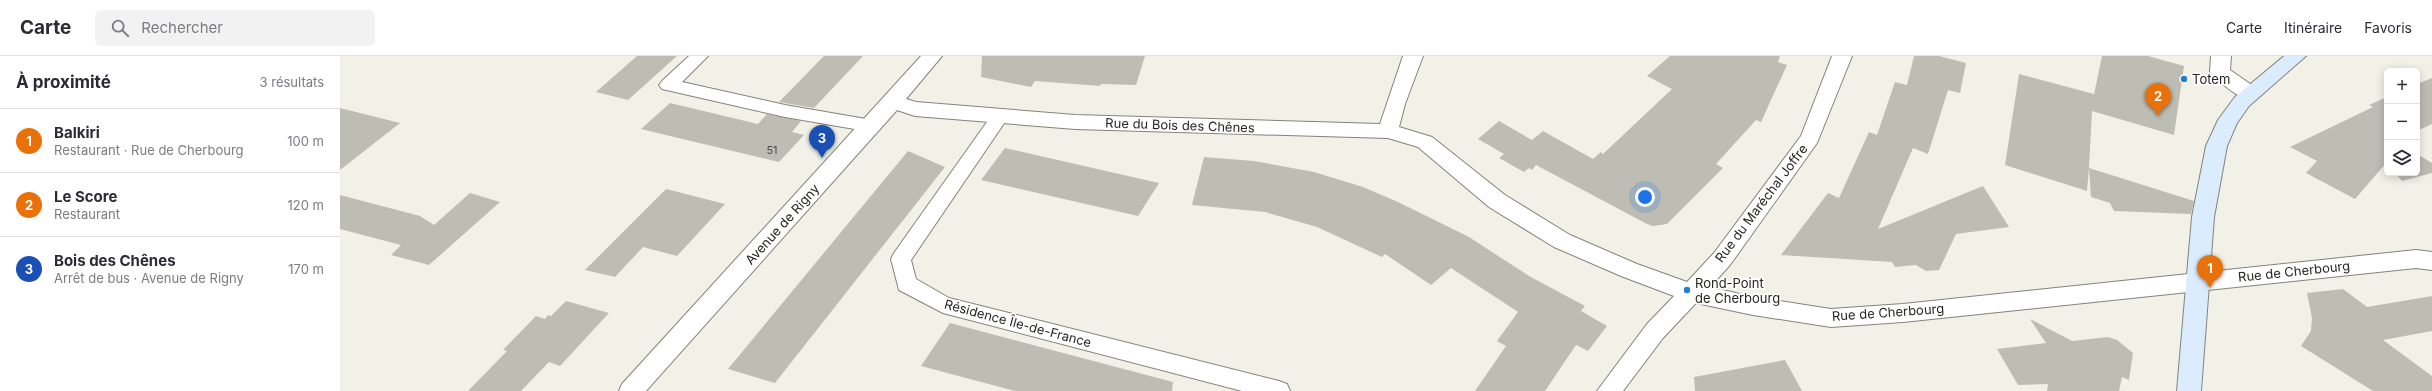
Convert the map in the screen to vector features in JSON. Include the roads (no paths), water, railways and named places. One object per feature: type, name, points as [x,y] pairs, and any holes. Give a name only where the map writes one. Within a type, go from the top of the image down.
[{"type":"main road","points":[[2189,391],[2193,358],[2196,281],[2212,158],[2228,120],[2249,93],[2296,56]]},
{"type":"street","name":"Avenue de Rigny","points":[[631,391],[894,102],[932,56]]},
{"type":"street","points":[[1388,131],[1395,104],[1414,56]]},
{"type":"street","name":"Rue du Maréchal Joffre","points":[[1609,391],[1655,331],[1689,292],[1722,259],[1810,138],[1842,56]]},
{"type":"street","points":[[2221,56],[2220,72],[2249,93]]},
{"type":"street","name":"Rue du Bois des Chênes","points":[[894,102],[915,109],[1083,122],[1388,131]]},
{"type":"street","name":"Rue de Cherbourg","points":[[1388,131],[1425,142],[1497,201],[1562,241],[1629,270],[1689,292],[1753,306],[1831,318],[1903,313],[2416,259],[2432,261]]},
{"type":"lane","points":[[699,56],[668,85],[786,111],[872,126]]},
{"type":"lane","name":"Résidence Île-de-France","points":[[1000,116],[901,259],[906,284],[943,305],[1279,391]]},
{"type":"place","name":"Totem","points":[[2184,79]]},
{"type":"place","name":"Le Score","points":[[2158,116]]},
{"type":"place","name":"Bois des Chênes","points":[[822,158]]},
{"type":"place","name":"Balkiri","points":[[2210,288]]},
{"type":"place","name":"Rond-Point de Cherbourg","points":[[1687,290]]}]
